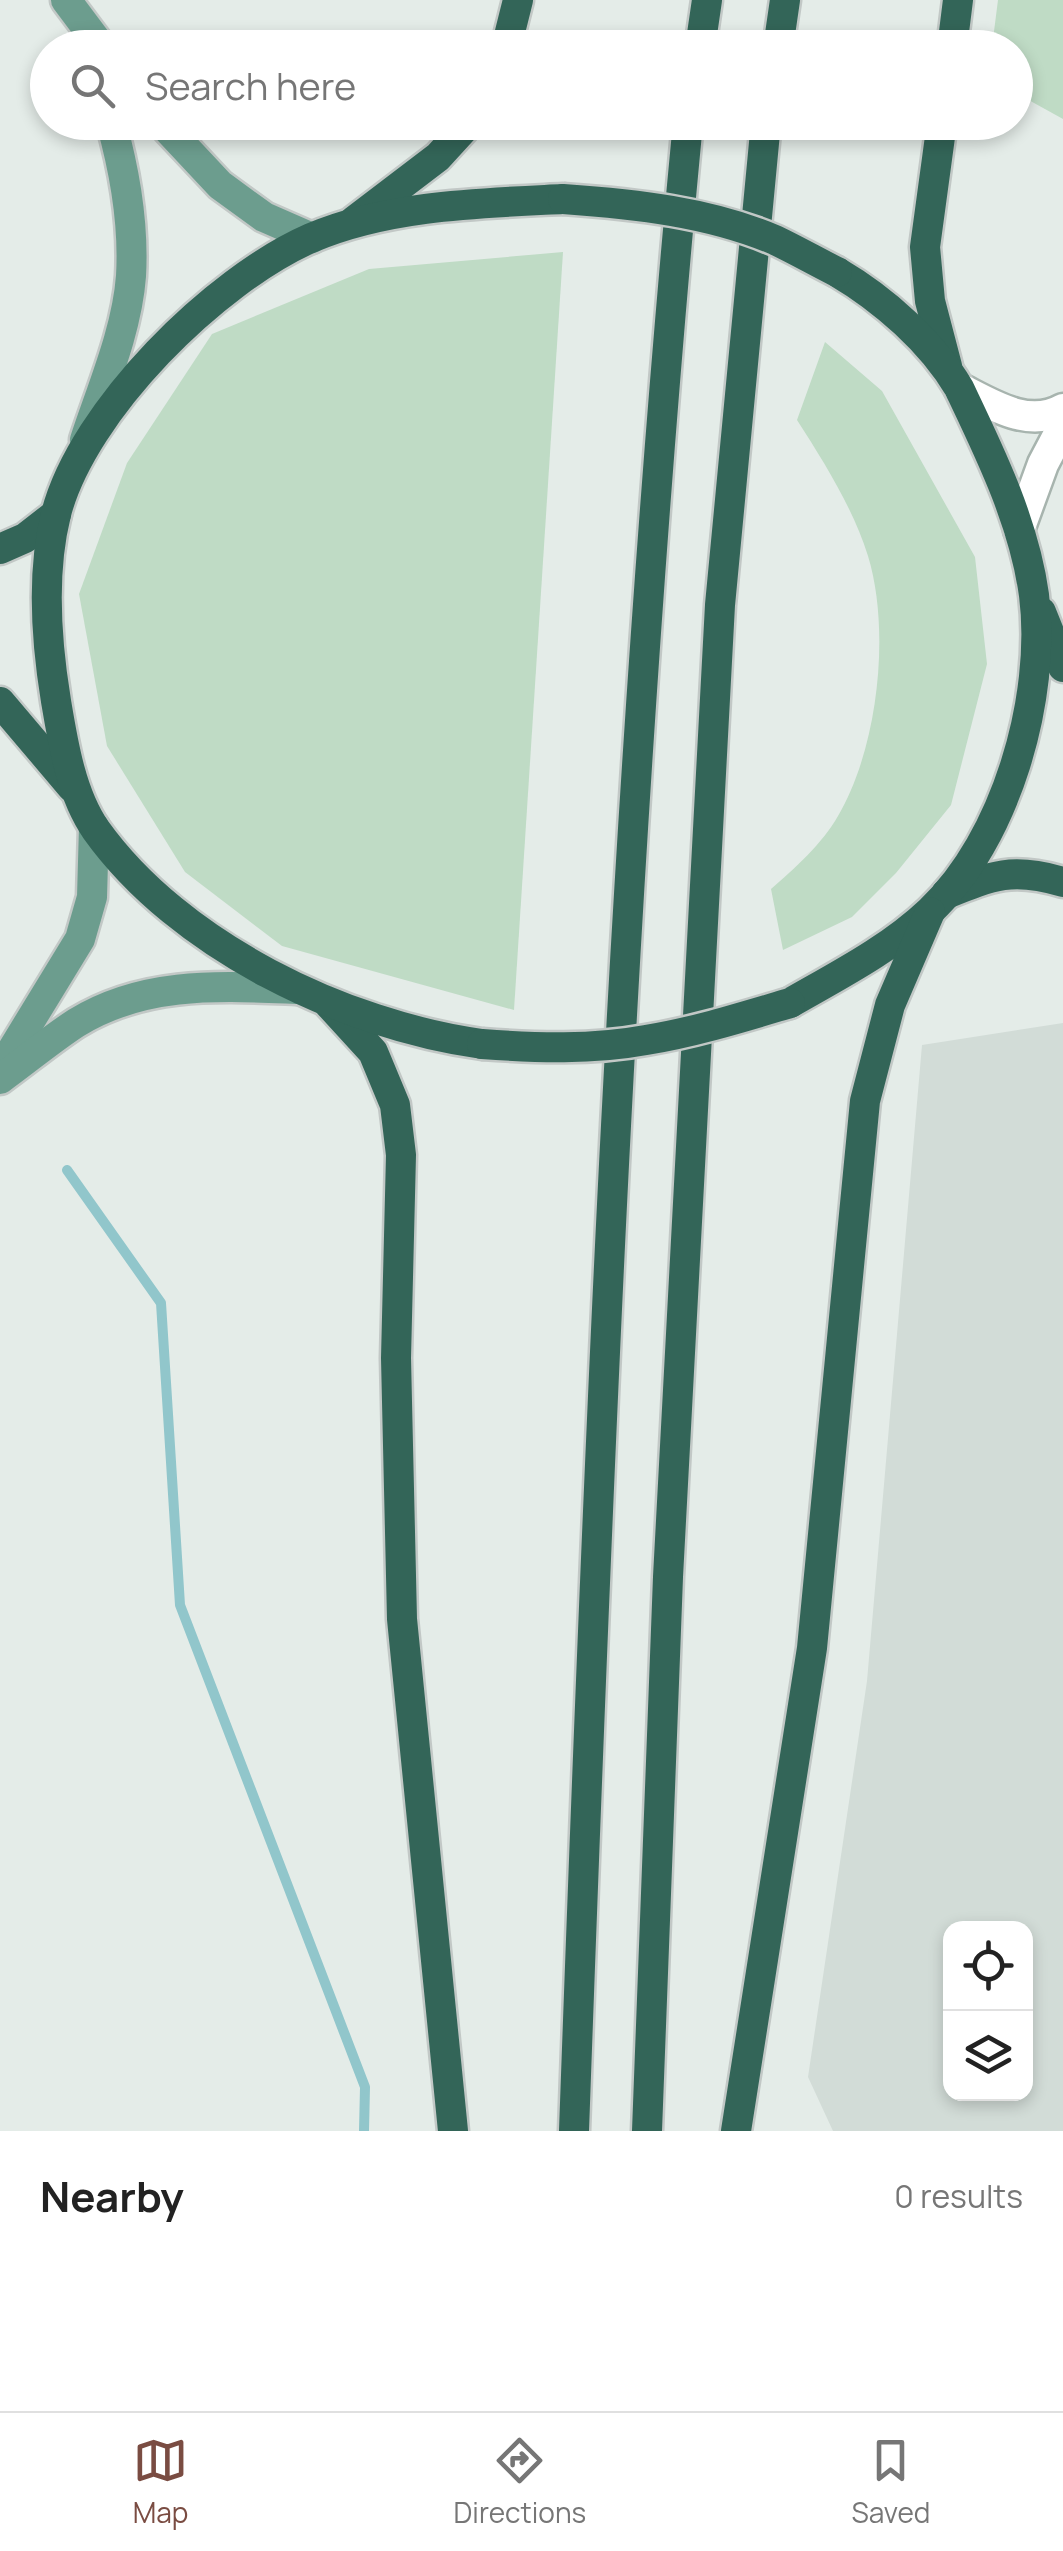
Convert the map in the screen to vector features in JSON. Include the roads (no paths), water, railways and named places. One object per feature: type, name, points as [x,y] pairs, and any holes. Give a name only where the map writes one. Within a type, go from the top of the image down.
[{"type":"highway","points":[[510,30],[518,0]]},
{"type":"highway","points":[[703,30],[707,0]]},
{"type":"highway","points":[[781,30],[785,0]]},
{"type":"highway","points":[[954,30],[958,0]]},
{"type":"highway","points":[[347,226],[438,157],[454,140]]},
{"type":"highway","points":[[574,2131],[594,1555],[644,642],[686,140]]},
{"type":"highway","points":[[647,2131],[668,1577],[720,605],[764,140]]},
{"type":"highway","points":[[940,140],[925,247],[930,301],[953,379],[1019,530],[1034,596],[1063,667]]},
{"type":"highway","points":[[953,379],[897,317],[838,272],[774,240],[707,219],[640,205],[564,199],[486,203],[347,226],[312,238],[237,281],[200,312],[141,372],[82,448],[56,514],[47,591],[47,640],[61,729],[77,793],[94,827],[147,888],[201,931],[296,989],[448,1039],[547,1048],[644,1041],[790,1003],[858,964],[937,903],[990,876],[1031,873],[1063,882]]},
{"type":"highway","points":[[0,549],[25,538],[56,514]]},
{"type":"highway","points":[[736,2131],[812,1648],[865,1101],[890,1004],[937,903],[978,849],[1002,806],[1022,747],[1032,680],[1034,596]]},
{"type":"highway","points":[[0,702],[77,793]]},
{"type":"highway","points":[[327,1001],[372,1052],[395,1105],[401,1155],[396,1358],[402,1619],[453,2131]]},
{"type":"main road","points":[[72,8],[88,30]]},
{"type":"main road","points":[[82,448],[120,331],[130,278],[129,207],[115,140]]},
{"type":"main road","points":[[178,140],[220,185],[264,217],[312,238]]},
{"type":"main road","points":[[0,1070],[80,939],[92,897],[94,827]]},
{"type":"main road","points":[[0,1079],[78,1022],[128,998],[187,987],[296,989]]},
{"type":"lane","points":[[953,379],[1014,415],[1051,416],[1063,409]]},
{"type":"lane","points":[[1019,530],[1063,426]]},
{"type":"waterway","points":[[67,1170],[161,1303],[180,1605],[365,2087],[364,2131]]}]
